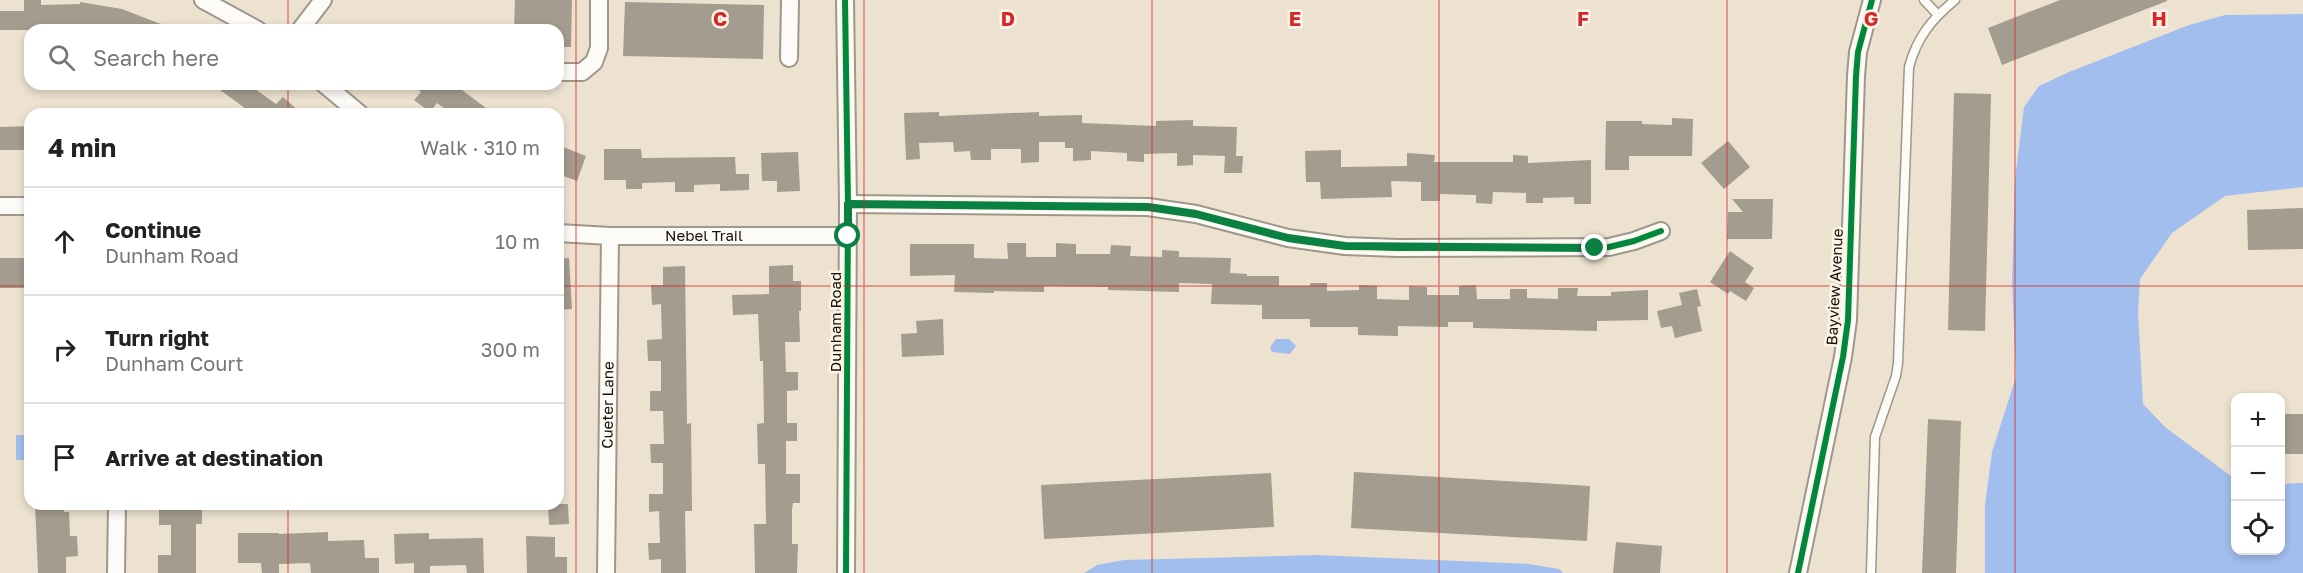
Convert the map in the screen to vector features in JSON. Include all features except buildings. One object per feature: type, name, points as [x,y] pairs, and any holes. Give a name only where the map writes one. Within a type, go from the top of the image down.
[{"type":"street","points":[[203,0],[247,24]]},
{"type":"street","points":[[305,24],[323,0]]},
{"type":"street","points":[[564,72],[582,72],[594,62],[598,48],[599,0]]},
{"type":"street","points":[[789,58],[790,0]]},
{"type":"street","name":"Dunham Road","points":[[845,0],[848,204],[846,573]]},
{"type":"street","name":"Bayview Avenue","points":[[1798,573],[1830,425],[1848,320],[1856,76],[1860,43],[1872,0]]},
{"type":"street","points":[[331,90],[353,108]]},
{"type":"street","points":[[848,204],[1148,207],[1214,217],[1270,233],[1319,243],[1368,248],[1609,247],[1661,231]]},
{"type":"street","points":[[0,206],[24,206]]},
{"type":"street","name":"Nebel Trail","points":[[564,233],[610,236],[848,236]]},
{"type":"street","name":"Cueter Lane","points":[[606,573],[610,236]]},
{"type":"street","points":[[116,573],[117,510]]},
{"type":"lane","points":[[1924,0],[1937,14]]},
{"type":"lane","points":[[1871,573],[1875,436],[1896,376],[1898,363],[1909,67],[1920,37],[1937,14],[1956,0]]},
{"type":"water","points":[[2303,14],[2303,187],[2225,196],[2172,233],[2140,279],[2138,313],[2143,404],[2165,427],[2231,476],[2231,555],[2285,555],[2285,484],[2303,483],[2303,573],[1985,573],[1985,505],[1992,452],[2016,377],[2012,281],[2015,179],[2024,107],[2039,86],[2069,72],[2189,25],[2225,15]]},
{"type":"water","points":[[1276,339],[1289,339],[1296,346],[1290,354],[1272,352],[1270,347]]},
{"type":"water","points":[[16,435],[24,435],[24,460],[16,460]]},
{"type":"water","points":[[1315,555],[1529,564],[1559,569],[1563,573],[1084,573],[1097,565],[1124,560]]},
{"type":"cycle path","points":[[845,0],[848,204],[846,573]]},
{"type":"cycle path","points":[[1798,573],[1843,357],[1848,320],[1856,76],[1858,52],[1872,0]]},
{"type":"cycle path","points":[[848,204],[1148,207],[1196,214],[1288,238],[1345,246],[1397,248],[1609,247],[1661,231]]},
{"type":"route","points":[[848,236],[848,204],[1130,206],[1214,217],[1288,238],[1345,246],[1595,248]]}]
